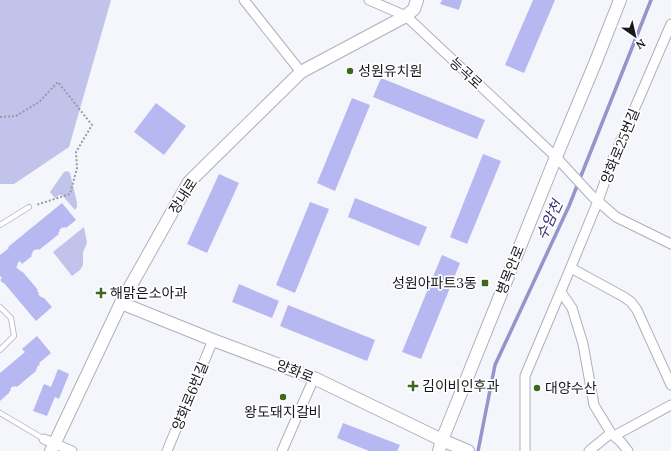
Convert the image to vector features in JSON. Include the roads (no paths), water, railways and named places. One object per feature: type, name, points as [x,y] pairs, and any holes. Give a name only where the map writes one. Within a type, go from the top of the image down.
[{"type":"street","points":[[244,0],[302,72]]},
{"type":"street","name":"능곡로","points":[[369,0],[406,16],[556,157],[595,199],[616,217],[671,244]]},
{"type":"street","name":"장내로","points":[[50,444],[121,303],[189,182],[302,72],[406,16],[414,9],[417,0]]},
{"type":"street","name":"병목안로","points":[[440,445],[620,0]]},
{"type":"street","name":"양화로25번길","points":[[525,451],[525,376],[571,268],[595,199],[671,24]]},
{"type":"street","points":[[571,268],[631,302],[643,322],[671,385]]},
{"type":"street","points":[[561,292],[572,308],[583,344],[594,405],[613,435],[628,451]]},
{"type":"street","name":"양화로","points":[[121,303],[314,378],[440,445],[466,450]]},
{"type":"street","name":"양화로6번길","points":[[167,451],[213,340]]},
{"type":"street","points":[[282,451],[314,378]]},
{"type":"street","points":[[589,451],[613,435],[671,405]]},
{"type":"street","points":[[50,444],[72,451]]},
{"type":"lane","points":[[0,225],[28,207]]},
{"type":"lane","points":[[0,307],[11,318],[14,336],[0,350]]},
{"type":"lane","points":[[0,414],[50,444]]},
{"type":"waterway","name":"수암천","points":[[478,451],[495,365],[569,206],[651,0]]},
{"type":"place","name":"성원유치원","points":[[350,71]]},
{"type":"place","name":"성원아파트3동","points":[[485,283]]},
{"type":"place","name":"해맑은소아과","points":[[101,293]]},
{"type":"place","name":"김이비인후과","points":[[413,386]]},
{"type":"place","name":"대양수산","points":[[537,388]]},
{"type":"place","name":"왕도돼지갈비","points":[[283,397]]}]
